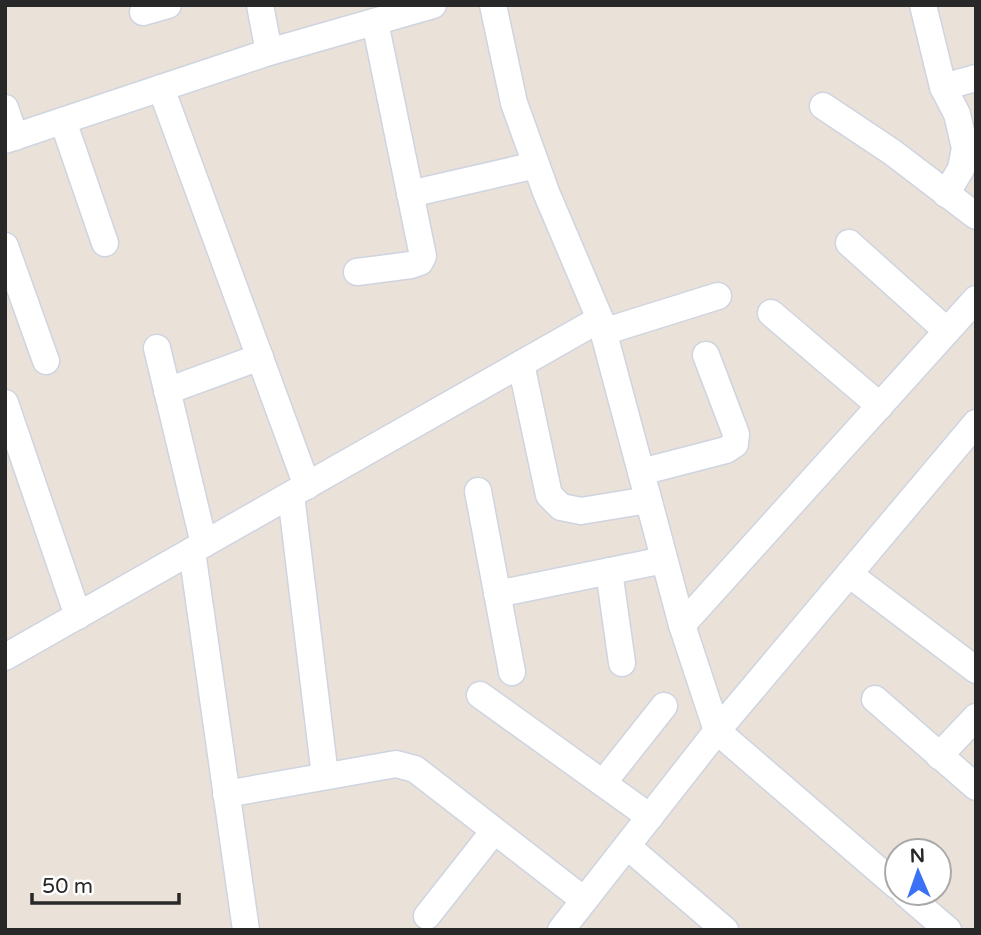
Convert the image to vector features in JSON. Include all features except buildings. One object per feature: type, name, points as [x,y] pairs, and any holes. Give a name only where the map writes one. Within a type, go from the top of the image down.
[{"type":"street","points":[[260,5],[269,52]]},
{"type":"street","points":[[5,108],[10,139],[369,17],[433,5]]},
{"type":"street","points":[[493,5],[514,103],[601,326],[682,625],[717,731],[883,874]]},
{"type":"street","points":[[922,5],[943,87],[957,114],[965,148],[961,169],[946,194]]},
{"type":"street","points":[[357,272],[419,262],[423,256],[369,17]]},
{"type":"street","points":[[943,87],[976,78]]},
{"type":"street","points":[[161,88],[260,357],[299,490],[325,776]]},
{"type":"street","points":[[823,106],[892,152],[976,216]]},
{"type":"street","points":[[63,121],[105,243]]},
{"type":"street","points":[[410,194],[536,165]]},
{"type":"street","points":[[849,243],[947,331]]},
{"type":"street","points":[[5,246],[46,361]]},
{"type":"street","points":[[5,657],[521,364],[601,326],[718,296]]},
{"type":"street","points":[[682,625],[976,299]]},
{"type":"street","points":[[771,313],[880,406]]},
{"type":"street","points":[[157,348],[198,548],[226,794],[246,930]]},
{"type":"street","points":[[640,472],[726,450],[735,444],[736,434],[706,355]]},
{"type":"street","points":[[167,391],[260,357]]},
{"type":"street","points":[[521,364],[549,495],[561,507],[582,511],[648,500]]},
{"type":"street","points":[[5,403],[78,616]]},
{"type":"street","points":[[561,930],[717,731],[976,423]]},
{"type":"street","points":[[478,491],[512,672]]},
{"type":"street","points":[[497,594],[664,560]]},
{"type":"street","points":[[609,571],[622,663]]},
{"type":"street","points":[[849,574],[976,670]]},
{"type":"street","points":[[480,695],[650,817]]},
{"type":"street","points":[[875,699],[976,787]]},
{"type":"street","points":[[603,783],[664,706]]},
{"type":"street","points":[[940,756],[976,717]]},
{"type":"street","points":[[226,794],[396,764],[415,769],[584,900]]},
{"type":"street","points":[[427,916],[494,831]]},
{"type":"street","points":[[627,846],[725,930]]},
{"type":"street","points":[[921,907],[948,930]]}]
